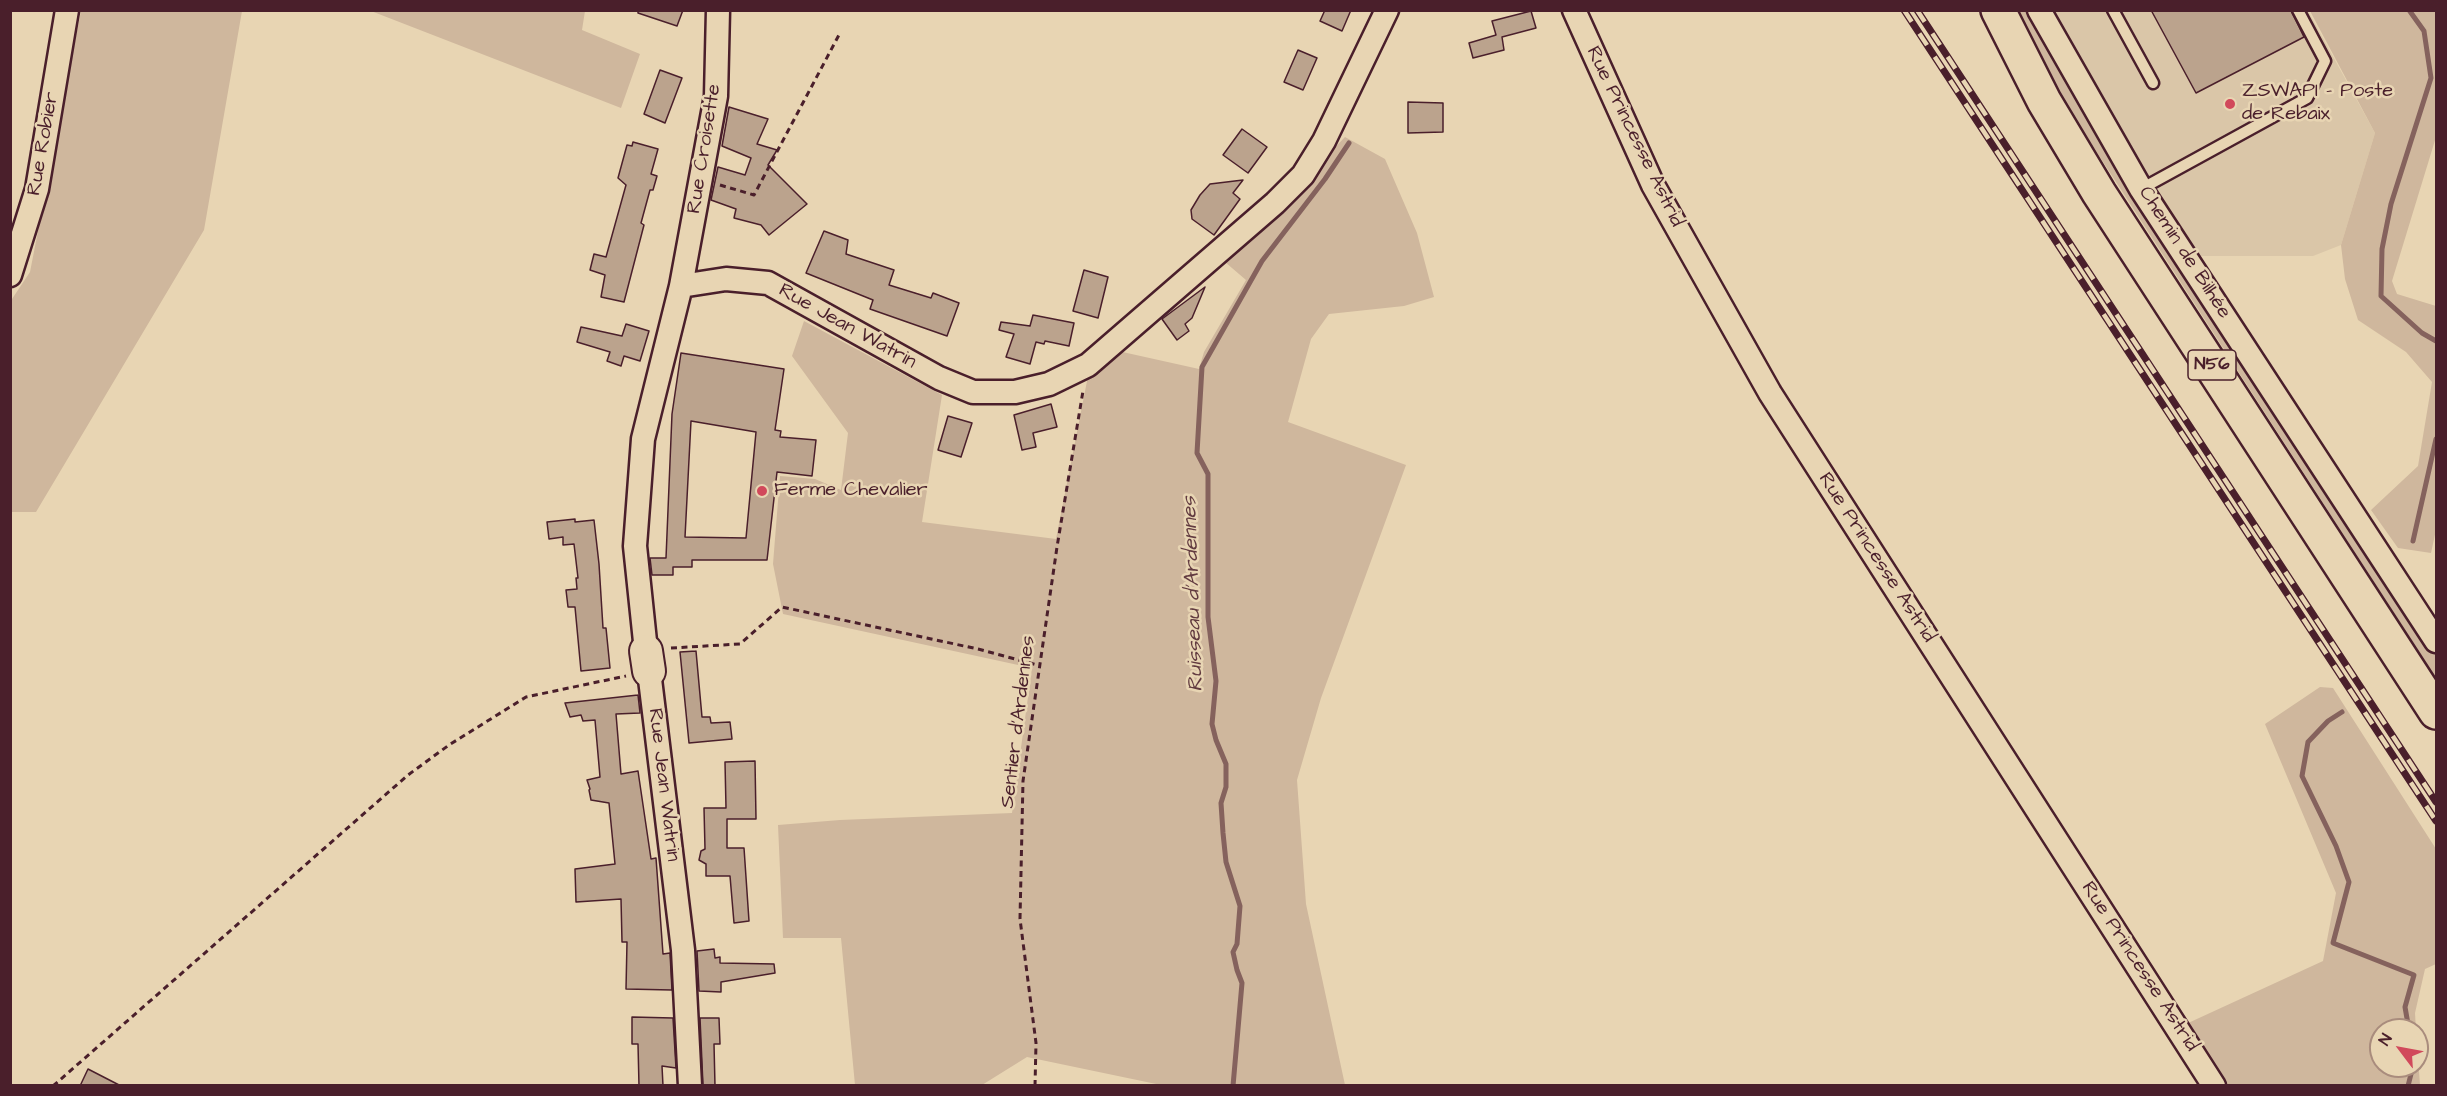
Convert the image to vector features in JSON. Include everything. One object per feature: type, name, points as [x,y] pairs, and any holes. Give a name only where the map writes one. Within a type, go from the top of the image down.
[{"type":"highway","name":"N56","points":[[1998,10],[2044,101],[2099,193],[2436,712]]},
{"type":"street","name":"Rue Robier","points":[[10,275],[37,189],[67,10]]},
{"type":"street","name":"Rue Croisette","points":[[681,286],[716,96],[718,10]]},
{"type":"street","name":"Rue Jean Watrin","points":[[690,1086],[683,950],[635,546],[643,439],[681,286],[726,279],[768,283],[939,378],[974,392],[1015,392],[1049,384],[1088,365],[1275,203],[1303,175],[1324,141],[1386,10]]},
{"type":"street","name":"Rue Princesse Astrid","points":[[1574,10],[1653,185],[1770,393],[2214,1086]]},
{"type":"street","name":"Chemin de Bilhée","points":[[2039,10],[2141,189],[2436,642]]},
{"type":"lane","points":[[2113,10],[2153,83]]},
{"type":"lane","points":[[2141,189],[2307,98],[2325,61],[2298,10]]},
{"type":"path","points":[[700,181],[754,195],[840,33]]},
{"type":"path","name":"Sentier d'Ardennes","points":[[1035,1086],[1036,1043],[1020,919],[1023,781],[1088,365]]},
{"type":"path","points":[[53,1086],[381,798],[449,745],[526,697],[648,661],[675,647],[740,644],[782,607],[978,649],[1041,666]]},
{"type":"shaded area","points":[[81,11],[242,11],[204,230],[36,512],[12,512],[10,302],[30,272]]},
{"type":"shaded area","points":[[371,11],[585,11],[582,30],[640,54],[621,108]]},
{"type":"shaded area","points":[[2015,11],[2031,11],[2287,425],[2436,654],[2436,678],[2096,151],[2046,71]]},
{"type":"shaded area","name":"ZSWAPI - Poste de Rebaix","points":[[2049,11],[2308,11],[2375,133],[2341,245],[2313,256],[2198,256],[2083,74]]},
{"type":"shaded area","points":[[2310,11],[2436,11],[2436,137],[2392,281],[2397,294],[2436,306],[2436,530],[2431,553],[2398,548],[2371,510],[2418,466],[2432,382],[2406,352],[2358,320],[2345,279],[2341,245],[2375,133]]},
{"type":"shaded area","points":[[1345,137],[1385,159],[1417,233],[1434,297],[1404,306],[1329,314],[1311,339],[1288,422],[1406,465],[1321,698],[1297,780],[1306,904],[1345,1085],[1161,1085],[1027,1057],[982,1085],[855,1085],[841,938],[783,938],[778,825],[840,820],[1012,813],[1032,668],[783,614],[773,564],[780,476],[815,479],[841,490],[848,433],[792,356],[804,321],[942,395],[922,522],[1056,539],[1088,376],[1118,351],[1199,369],[1204,352],[1246,280],[1225,262]]},
{"type":"shaded area","points":[[2320,687],[2333,688],[2436,849],[2436,964],[2425,969],[2415,1018],[2369,1018],[2369,1078],[2419,1078],[2420,1085],[2224,1085],[2186,1024],[2323,961],[2336,893],[2265,724]]},
{"type":"building","points":[[638,10],[683,10],[677,26],[638,13]]},
{"type":"building","points":[[1325,10],[1351,10],[1342,31],[1320,21]]},
{"type":"building","points":[[2151,10],[2291,10],[2304,37],[2196,93]]},
{"type":"building","points":[[1531,11],[1536,28],[1502,37],[1504,50],[1473,58],[1469,43],[1496,35],[1492,21]]},
{"type":"building","points":[[1298,50],[1317,58],[1303,90],[1284,82]]},
{"type":"building","points":[[660,70],[682,78],[665,123],[644,114]]},
{"type":"building","points":[[1408,102],[1443,103],[1443,132],[1408,133]]},
{"type":"building","points":[[729,107],[768,119],[757,144],[777,150],[768,165],[807,204],[769,235],[761,225],[734,218],[736,209],[711,200],[718,167],[745,175],[751,158],[722,146]]},
{"type":"building","points":[[1242,129],[1267,147],[1248,173],[1223,155]]},
{"type":"building","points":[[633,142],[658,149],[651,174],[657,176],[653,190],[650,190],[641,223],[644,225],[624,302],[601,297],[605,275],[590,270],[594,254],[606,257],[626,185],[618,178],[627,145],[632,146]]},
{"type":"building","points":[[1243,180],[1233,193],[1240,199],[1214,235],[1192,219],[1191,210],[1210,184]]},
{"type":"building","points":[[824,231],[848,240],[846,254],[894,270],[889,285],[931,298],[933,293],[959,303],[947,336],[870,309],[873,300],[806,273]]},
{"type":"building","points":[[1084,270],[1108,277],[1098,318],[1073,311]]},
{"type":"building","points":[[1205,287],[1192,318],[1185,324],[1189,331],[1177,340],[1162,319]]},
{"type":"building","points":[[1033,315],[1074,323],[1069,346],[1045,341],[1044,344],[1036,342],[1030,364],[1006,357],[1014,334],[999,330],[1001,322],[1030,326]]},
{"type":"building","points":[[626,324],[649,331],[640,361],[624,356],[621,366],[607,361],[610,352],[577,342],[581,327],[622,336]]},
{"type":"building","name":"Ferme Chevalier","points":[[681,353],[784,369],[775,430],[781,431],[780,437],[816,440],[812,476],[777,472],[767,560],[692,560],[692,567],[673,567],[673,575],[652,575],[650,558],[666,558],[672,414]],"holes":[[[691,421],[756,432],[746,538],[685,537]]]},
{"type":"building","points":[[1051,404],[1057,427],[1033,433],[1036,447],[1022,450],[1014,415]]},
{"type":"building","points":[[948,416],[972,423],[961,457],[938,450]]},
{"type":"building","points":[[575,519],[575,522],[594,520],[603,628],[606,628],[610,668],[581,671],[575,607],[568,607],[566,590],[577,589],[574,544],[563,545],[563,537],[549,539],[547,522]]},
{"type":"building","points":[[696,651],[702,717],[710,717],[711,723],[730,722],[732,739],[689,743],[680,652]]},
{"type":"building","points":[[638,695],[640,713],[616,714],[621,774],[638,771],[651,859],[656,858],[663,954],[670,953],[672,990],[626,989],[627,942],[622,942],[621,899],[576,902],[575,869],[615,864],[609,803],[591,800],[587,780],[600,777],[595,720],[583,721],[581,715],[570,717],[565,703]]},
{"type":"building","points":[[755,761],[756,819],[727,819],[727,848],[744,848],[749,921],[734,923],[730,876],[706,876],[706,864],[699,860],[701,851],[705,849],[704,808],[726,808],[725,762]]},
{"type":"building","points":[[714,949],[715,958],[720,957],[720,963],[774,964],[775,973],[721,982],[721,992],[699,991],[697,951]]},
{"type":"building","points":[[632,1017],[673,1018],[676,1068],[662,1066],[663,1086],[639,1086],[638,1044],[632,1044]]},
{"type":"building","points":[[700,1018],[719,1018],[720,1044],[714,1044],[715,1086],[703,1086]]},
{"type":"building","points":[[88,1069],[121,1086],[80,1086]]},
{"type":"waterway","points":[[2409,10],[2424,31],[2431,78],[2391,204],[2382,249],[2381,296],[2422,333],[2436,341]]},
{"type":"waterway","name":"Ruisseau d'Ardennes","points":[[1233,1086],[1242,983],[1233,952],[1237,944],[1240,906],[1226,862],[1223,833],[1221,803],[1226,787],[1226,764],[1212,724],[1216,681],[1208,617],[1208,474],[1197,453],[1202,367],[1262,261],[1325,179],[1349,143]]},
{"type":"waterway","points":[[2413,541],[2436,439]]},
{"type":"waterway","points":[[2342,712],[2328,721],[2308,742],[2302,776],[2336,846],[2349,882],[2333,943],[2414,975],[2405,1007],[2407,1018]]},
{"type":"waterway","points":[[2408,1086],[2410,1078]]},
{"type":"railway","points":[[1904,10],[2436,821]]},
{"type":"railway","points":[[1917,10],[2436,802]]},
{"type":"place","name":"ZSWAPI - Poste de Rebaix","points":[[2230,104]]},
{"type":"place","name":"Ferme Chevalier","points":[[762,491]]}]
